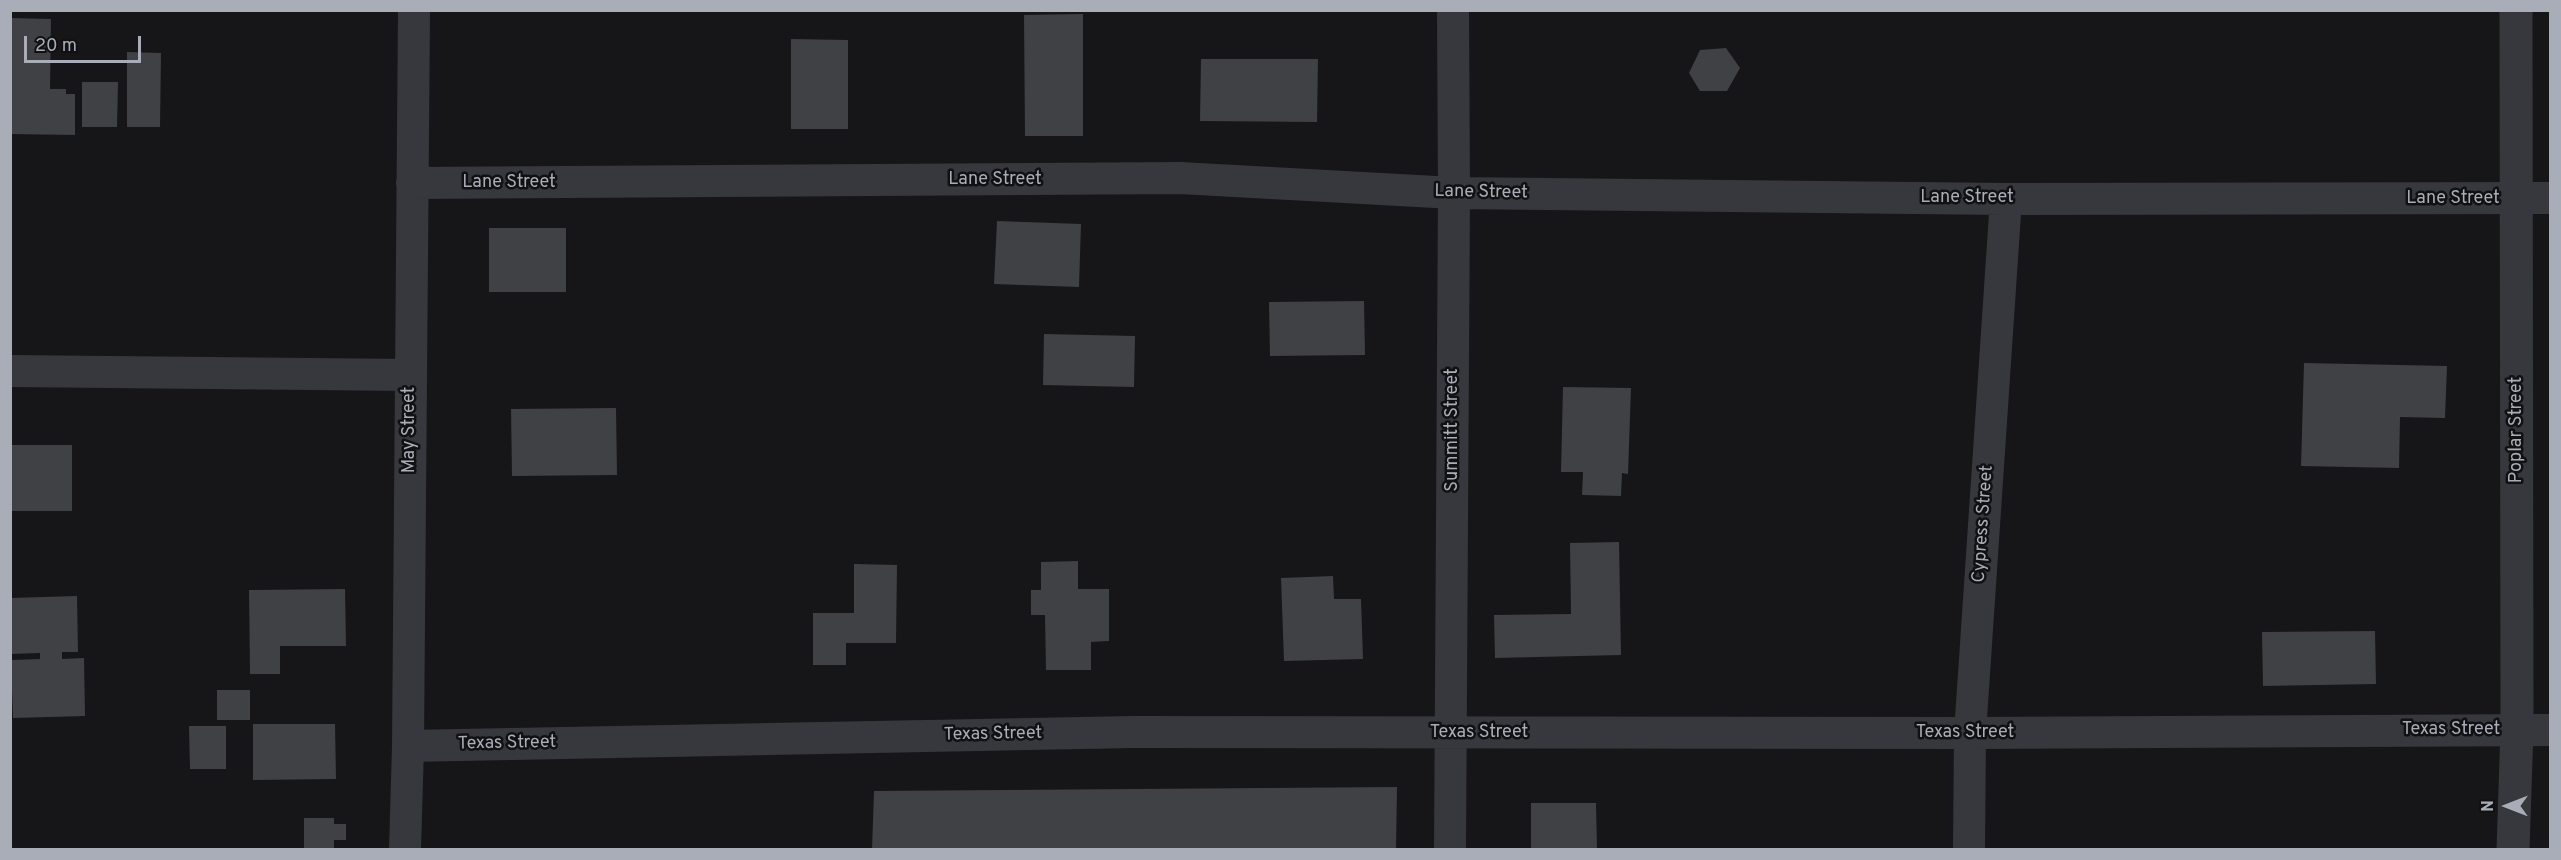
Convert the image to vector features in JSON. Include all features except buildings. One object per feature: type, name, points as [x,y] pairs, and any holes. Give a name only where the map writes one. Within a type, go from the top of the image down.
[{"type":"street","name":"May Street","points":[[405,849],[408,746],[414,10]]},
{"type":"street","name":"Summitt Street","points":[[1450,849],[1453,10]]},
{"type":"street","name":"Poplar Street","points":[[2513,849],[2517,729],[2516,10]]},
{"type":"street","name":"Lane Street","points":[[412,183],[1180,178],[1454,193],[2006,199],[2550,198]]},
{"type":"street","name":"Cypress Street","points":[[1969,849],[1970,733],[2006,199]]},
{"type":"street","points":[[10,371],[410,375]]},
{"type":"street","name":"Texas Street","points":[[408,746],[1133,732],[1970,733],[2550,730]]}]
